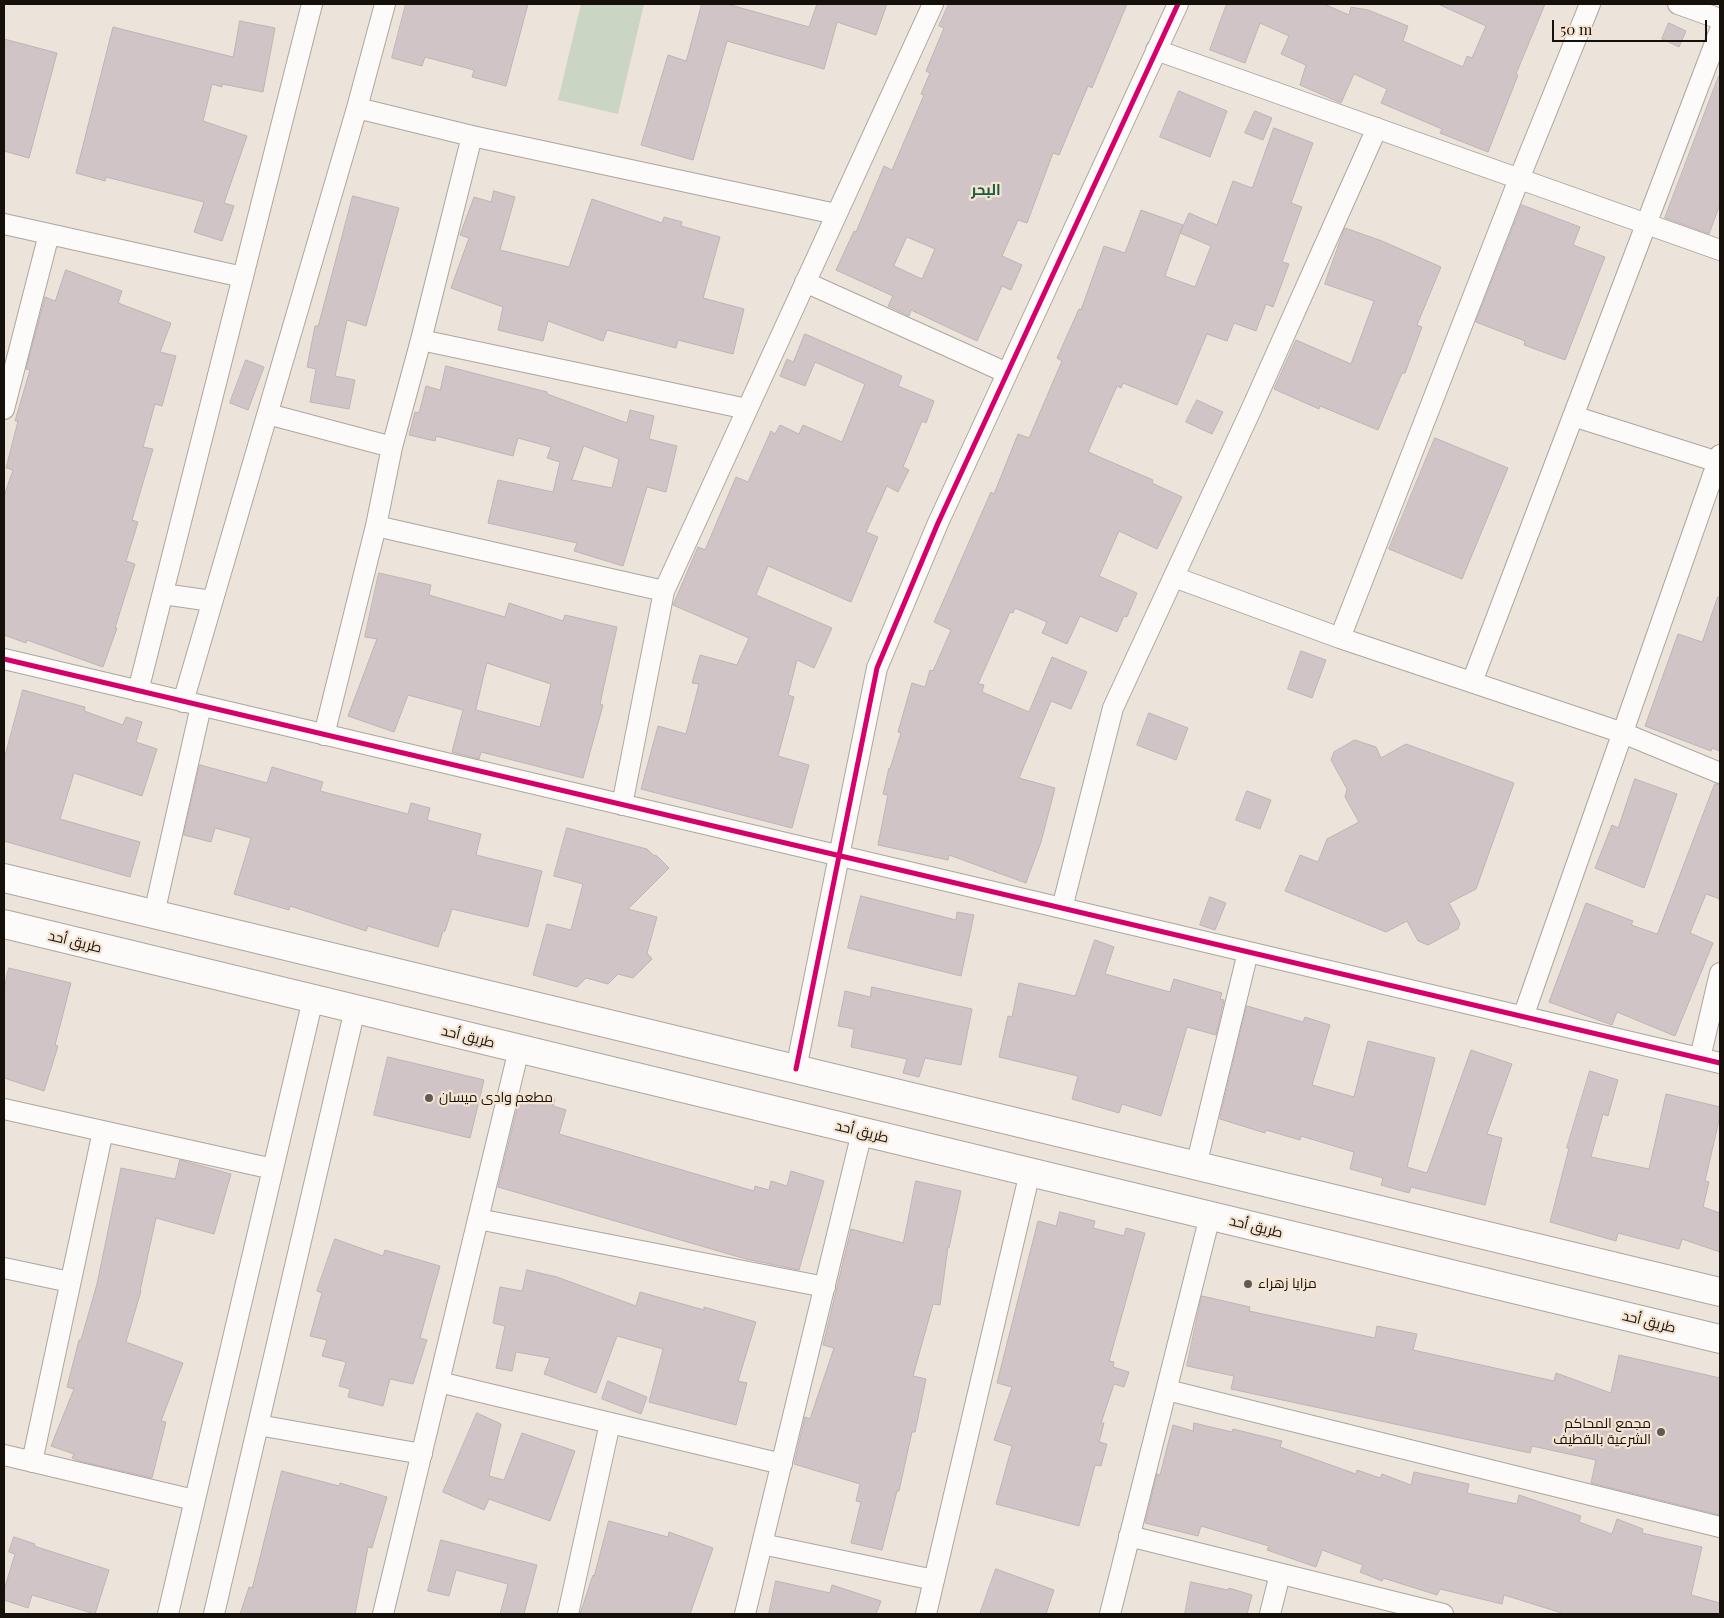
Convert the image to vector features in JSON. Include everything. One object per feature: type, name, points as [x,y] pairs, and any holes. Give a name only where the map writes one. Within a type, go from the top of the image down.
[{"type":"main road","points":[[4,878],[1720,1292]]},
{"type":"main road","name":"طريق أحد","points":[[4,924],[1720,1339]]},
{"type":"street","points":[[138,691],[312,4]]},
{"type":"street","points":[[154,914],[212,601],[358,108],[385,4]]},
{"type":"street","points":[[622,805],[664,591],[933,4]]},
{"type":"street","points":[[796,1069],[877,668],[938,523],[1178,4]]},
{"type":"street","points":[[1340,638],[1590,4]]},
{"type":"street","points":[[1678,4],[1720,19]]},
{"type":"street","points":[[1472,682],[1720,30]]},
{"type":"street","points":[[1156,50],[1720,250]]},
{"type":"street","points":[[358,108],[472,136],[836,214]]},
{"type":"street","points":[[1062,908],[1113,708],[1251,410],[1377,128]]},
{"type":"street","points":[[324,735],[376,526],[392,447],[422,340],[472,136]]},
{"type":"street","points":[[4,224],[243,277]]},
{"type":"street","points":[[4,409],[49,234]]},
{"type":"street","points":[[805,282],[1007,372]]},
{"type":"street","points":[[422,340],[747,409]]},
{"type":"street","points":[[268,414],[392,447]]},
{"type":"street","points":[[1523,1016],[1623,733],[1715,486],[1719,458],[1573,416]]},
{"type":"street","points":[[376,526],[664,591]]},
{"type":"street","points":[[1174,576],[1340,638],[1623,733],[1720,773]]},
{"type":"street","points":[[163,594],[212,601]]},
{"type":"street","points":[[4,659],[1720,1063]]},
{"type":"street","points":[[1196,1166],[1248,952]]},
{"type":"street","points":[[1700,1058],[1720,973]]},
{"type":"street","points":[[168,1614],[313,999]]},
{"type":"street","points":[[214,1614],[355,1009]]},
{"type":"street","points":[[383,1614],[519,1049]]},
{"type":"street","points":[[4,1109],[273,1169]]},
{"type":"street","points":[[32,1462],[103,1131]]},
{"type":"street","points":[[745,1614],[862,1132]]},
{"type":"street","points":[[926,1614],[1030,1172]]},
{"type":"street","points":[[1110,1614],[1210,1216]]},
{"type":"street","points":[[478,1219],[824,1287]]},
{"type":"street","points":[[4,1268],[70,1282]]},
{"type":"street","points":[[439,1382],[782,1464]]},
{"type":"street","points":[[1167,1390],[1720,1527]]},
{"type":"street","points":[[568,1614],[610,1423]]},
{"type":"street","points":[[258,1425],[422,1454]]},
{"type":"street","points":[[4,1455],[194,1500]]},
{"type":"street","points":[[1129,1536],[1443,1614]]},
{"type":"street","points":[[762,1544],[934,1580]]},
{"type":"street","points":[[1270,1614],[1280,1574]]},
{"type":"green space","points":[[581,4],[644,4],[618,114],[558,100]]},
{"type":"building","points":[[406,4],[528,4],[506,86],[472,77],[474,70],[425,57],[422,66],[392,58]]},
{"type":"building","points":[[702,4],[727,4],[809,27],[817,4],[887,4],[876,35],[837,22],[824,69],[727,41],[693,160],[641,145],[668,55],[686,61]]},
{"type":"building","points":[[949,4],[1127,4],[1092,88],[1088,86],[1059,155],[1053,153],[1027,223],[1018,220],[1002,256],[1022,265],[1011,290],[1002,286],[977,341],[911,310],[909,316],[888,306],[893,296],[836,270],[854,231],[856,232],[884,166],[892,170],[924,95],[921,94],[930,73],[926,71],[944,28],[939,26]],"holes":[[[907,237],[935,249],[922,279],[894,266]]]},
{"type":"building","points":[[1227,4],[1324,4],[1349,15],[1351,7],[1368,10],[1408,26],[1403,41],[1463,67],[1467,56],[1472,58],[1486,26],[1438,4],[1545,4],[1516,74],[1518,75],[1488,152],[1440,133],[1442,129],[1381,103],[1387,89],[1354,74],[1341,103],[1300,85],[1306,65],[1281,54],[1289,36],[1260,23],[1245,63],[1210,50]]},
{"type":"building","points":[[240,21],[275,28],[263,92],[222,84],[222,87],[212,84],[203,121],[247,136],[224,203],[234,206],[222,241],[194,232],[204,202],[106,177],[105,181],[76,173],[113,27],[233,57]]},
{"type":"building","points":[[1669,23],[1686,31],[1679,47],[1662,39]]},
{"type":"building","points":[[4,39],[57,53],[29,158],[4,151]]},
{"type":"building","points":[[1719,76],[1720,204],[1709,234],[1665,218]]},
{"type":"building","points":[[1179,91],[1227,111],[1210,157],[1160,137]]},
{"type":"building","points":[[1255,111],[1272,118],[1263,140],[1245,133]]},
{"type":"building","points":[[1274,128],[1313,143],[1291,203],[1302,207],[1282,262],[1289,264],[1273,307],[1266,304],[1256,331],[1234,323],[1227,341],[1207,334],[1177,405],[1123,383],[1121,388],[1117,386],[1088,452],[1153,480],[1152,483],[1182,497],[1157,549],[1119,531],[1099,576],[1137,593],[1127,617],[1124,616],[1117,632],[1080,616],[1067,644],[1042,633],[1047,622],[1015,608],[1013,613],[1010,612],[978,684],[984,685],[982,692],[1029,712],[1052,657],[1087,672],[1071,709],[1051,701],[1019,778],[1055,788],[1041,842],[1026,883],[949,855],[948,860],[878,845],[888,795],[883,794],[889,768],[901,733],[898,732],[912,683],[925,687],[930,670],[933,671],[951,630],[934,622],[991,492],[994,494],[1018,434],[1029,438],[1062,361],[1057,358],[1079,309],[1081,310],[1104,246],[1125,253],[1141,210],[1183,225],[1181,231],[1189,213],[1217,225],[1233,181],[1252,188]],"holes":[[[1180,233],[1211,246],[1195,287],[1165,276]]]},
{"type":"building","points":[[494,191],[515,197],[500,250],[569,267],[592,199],[662,223],[664,217],[682,222],[681,226],[720,237],[703,298],[744,309],[733,354],[678,340],[676,348],[607,330],[603,341],[548,321],[543,341],[498,330],[503,307],[451,288],[469,238],[460,235],[474,197],[491,202]]},
{"type":"building","points":[[353,196],[399,208],[366,326],[347,320],[335,376],[355,380],[349,409],[310,402],[316,369],[307,367],[315,326],[318,326]]},
{"type":"building","points":[[1522,205],[1580,227],[1573,245],[1605,257],[1565,360],[1524,345],[1525,341],[1476,322]]},
{"type":"building","points":[[1345,228],[1382,241],[1441,267],[1417,325],[1422,327],[1405,373],[1402,373],[1378,430],[1320,406],[1319,409],[1274,389],[1296,340],[1351,364],[1374,301],[1325,284]]},
{"type":"building","points":[[66,270],[122,291],[118,303],[171,323],[160,352],[176,356],[162,406],[155,404],[143,447],[153,449],[132,520],[138,522],[126,561],[135,564],[115,628],[117,628],[103,667],[27,640],[26,643],[4,635],[4,496],[13,470],[6,468],[18,421],[15,421],[30,370],[26,369],[45,297],[55,301]]},
{"type":"building","points":[[805,334],[902,376],[898,386],[934,401],[926,423],[922,421],[903,467],[909,470],[898,492],[887,486],[866,532],[878,537],[851,602],[768,566],[756,595],[832,628],[814,668],[797,660],[788,695],[794,697],[778,756],[809,765],[792,828],[641,789],[658,726],[686,734],[699,684],[692,683],[700,655],[737,665],[749,638],[673,605],[698,547],[705,550],[736,477],[748,482],[771,431],[775,434],[780,425],[799,434],[803,425],[842,442],[865,384],[815,362],[805,386],[780,376],[787,359],[793,362]]},
{"type":"building","points":[[246,360],[264,367],[248,410],[230,403]]},
{"type":"building","points":[[446,366],[547,392],[547,394],[627,423],[630,410],[654,416],[649,439],[677,446],[666,492],[647,487],[623,566],[574,551],[577,543],[488,523],[498,480],[553,492],[560,462],[547,458],[551,447],[518,438],[513,456],[436,436],[435,441],[409,435],[415,412],[419,413],[426,386],[440,390]],"holes":[[[584,446],[619,459],[612,488],[572,480]]]},
{"type":"building","points":[[1197,400],[1223,412],[1212,434],[1186,422]]},
{"type":"building","points":[[1435,438],[1508,468],[1462,579],[1389,549]]},
{"type":"building","points":[[379,573],[431,585],[429,595],[505,617],[509,603],[563,621],[565,615],[617,627],[600,704],[603,705],[583,778],[481,752],[479,759],[452,752],[463,710],[408,695],[394,732],[348,716],[377,639],[365,637]],"holes":[[[487,663],[551,684],[540,727],[476,710]]]},
{"type":"building","points":[[1718,597],[1720,597],[1720,751],[1712,748],[1711,751],[1645,726],[1678,634],[1702,642]]},
{"type":"building","points":[[1301,651],[1326,660],[1312,698],[1288,689]]},
{"type":"building","points":[[23,690],[85,707],[84,711],[123,725],[126,717],[142,722],[136,742],[157,749],[142,796],[74,773],[60,819],[140,842],[130,877],[4,841],[4,760]]},
{"type":"building","points":[[1149,713],[1188,728],[1176,760],[1137,745]]},
{"type":"building","points":[[1355,740],[1376,747],[1381,758],[1406,744],[1514,783],[1476,889],[1449,903],[1460,923],[1458,929],[1428,945],[1418,941],[1407,921],[1386,932],[1285,891],[1300,855],[1318,862],[1327,839],[1359,822],[1345,797],[1347,789],[1331,760],[1334,752]]},
{"type":"building","points":[[200,765],[267,783],[272,767],[323,782],[320,791],[408,814],[411,803],[430,808],[427,820],[481,834],[476,855],[542,871],[528,927],[452,909],[438,947],[368,926],[366,931],[290,906],[289,910],[234,894],[251,838],[215,828],[211,842],[184,835]]},
{"type":"building","points":[[1635,779],[1677,794],[1644,888],[1595,868],[1612,825],[1618,828]]},
{"type":"building","points":[[1715,784],[1720,785],[1720,899],[1706,894],[1690,933],[1713,943],[1675,1036],[1617,1012],[1612,1025],[1549,1002],[1586,903],[1633,921],[1631,925],[1657,934]]},
{"type":"building","points":[[1247,791],[1271,800],[1260,829],[1236,820]]},
{"type":"building","points":[[567,828],[647,849],[669,868],[628,909],[657,917],[647,953],[652,959],[633,978],[618,974],[608,984],[586,978],[577,987],[533,975],[547,924],[571,930],[583,884],[554,876]]},
{"type":"building","points":[[861,896],[956,920],[957,912],[974,915],[961,976],[848,948]]},
{"type":"building","points":[[1210,897],[1226,903],[1215,930],[1200,925]]},
{"type":"building","points":[[1095,940],[1114,947],[1105,974],[1170,992],[1174,979],[1222,993],[1220,999],[1224,1000],[1216,1035],[1187,1027],[1161,1116],[1122,1104],[1119,1113],[1072,1099],[1078,1076],[999,1057],[1008,1016],[1012,1017],[1019,983],[1075,996]]},
{"type":"building","points":[[9,968],[71,983],[55,1045],[58,1046],[44,1091],[4,1078],[4,989]]},
{"type":"building","points":[[872,987],[972,1009],[961,1065],[925,1058],[919,1077],[903,1073],[907,1059],[851,1047],[854,1029],[838,1026],[845,991],[870,997]]},
{"type":"building","points":[[1247,1006],[1303,1022],[1305,1017],[1330,1025],[1312,1085],[1354,1097],[1368,1041],[1435,1058],[1407,1167],[1427,1173],[1471,1050],[1512,1064],[1487,1134],[1502,1138],[1485,1205],[1411,1187],[1409,1193],[1381,1185],[1383,1178],[1350,1169],[1354,1152],[1301,1136],[1300,1140],[1266,1130],[1265,1133],[1220,1119]]},
{"type":"building","name":"مطعم وادى ميسان","points":[[388,1057],[484,1080],[470,1138],[374,1115]]},
{"type":"building","points":[[1590,1071],[1618,1080],[1608,1116],[1603,1114],[1591,1157],[1649,1169],[1666,1094],[1720,1107],[1720,1116],[1705,1181],[1709,1182],[1703,1207],[1720,1213],[1720,1252],[1682,1239],[1679,1249],[1618,1233],[1616,1241],[1550,1222],[1569,1148],[1567,1148]]},
{"type":"building","points":[[537,1093],[555,1099],[553,1106],[566,1110],[559,1134],[754,1191],[755,1186],[769,1190],[771,1181],[787,1186],[791,1171],[824,1181],[799,1270],[746,1259],[498,1187],[519,1100],[534,1105]]},
{"type":"building","points":[[180,1160],[231,1174],[214,1234],[156,1218],[141,1291],[126,1342],[183,1363],[161,1421],[166,1422],[152,1478],[79,1461],[72,1458],[74,1454],[51,1446],[74,1389],[67,1387],[79,1340],[81,1340],[97,1284],[121,1168],[175,1179]]},
{"type":"building","points":[[916,1181],[961,1191],[948,1247],[940,1305],[933,1304],[913,1376],[926,1379],[915,1432],[912,1432],[899,1491],[897,1491],[882,1550],[851,1543],[861,1502],[856,1501],[860,1484],[794,1464],[805,1417],[810,1419],[834,1348],[823,1345],[851,1229],[903,1243]]},
{"type":"building","points":[[1060,1212],[1095,1221],[1093,1228],[1124,1236],[1126,1228],[1145,1233],[1109,1361],[1114,1362],[1113,1367],[1129,1372],[1124,1387],[1114,1384],[1101,1423],[1104,1423],[1099,1442],[1107,1444],[1101,1466],[1095,1465],[1079,1526],[996,1504],[1012,1446],[994,1440],[1012,1387],[997,1383],[1038,1221],[1056,1226]]},
{"type":"building","points":[[335,1239],[383,1256],[385,1250],[440,1266],[420,1338],[427,1340],[413,1384],[390,1379],[383,1406],[348,1397],[350,1389],[339,1386],[346,1362],[322,1356],[327,1340],[310,1336],[322,1293],[317,1291]]},
{"type":"building","points":[[527,1270],[557,1277],[636,1306],[640,1292],[704,1310],[704,1307],[756,1322],[738,1381],[747,1383],[736,1425],[649,1402],[663,1349],[617,1336],[596,1393],[544,1374],[550,1358],[516,1352],[512,1371],[496,1368],[505,1326],[493,1323],[500,1287],[522,1291]]},
{"type":"building","points":[[1202,1296],[1250,1307],[1249,1311],[1375,1338],[1377,1326],[1417,1334],[1413,1350],[1554,1381],[1556,1373],[1611,1393],[1619,1355],[1720,1378],[1720,1515],[1591,1483],[1596,1460],[1532,1446],[1530,1453],[1231,1389],[1234,1376],[1187,1366]]},
{"type":"building","points":[[608,1381],[647,1397],[641,1414],[602,1399]]},
{"type":"building","points":[[477,1413],[501,1424],[489,1476],[504,1480],[522,1433],[575,1451],[550,1521],[489,1499],[484,1510],[443,1492]]},
{"type":"building","points":[[1194,1423],[1232,1432],[1233,1429],[1282,1441],[1280,1447],[1356,1474],[1357,1470],[1380,1478],[1382,1474],[1411,1485],[1414,1472],[1469,1484],[1467,1493],[1517,1504],[1519,1495],[1581,1516],[1579,1522],[1612,1534],[1617,1519],[1643,1529],[1642,1533],[1702,1547],[1691,1595],[1720,1603],[1720,1614],[1565,1614],[1504,1595],[1502,1604],[1440,1589],[1437,1595],[1383,1578],[1382,1581],[1360,1572],[1363,1565],[1322,1550],[1316,1567],[1267,1550],[1269,1546],[1201,1526],[1198,1536],[1145,1523],[1157,1474],[1160,1475],[1173,1425],[1193,1431]]},
{"type":"building","points":[[282,1471],[339,1486],[340,1483],[387,1497],[372,1548],[368,1547],[355,1614],[240,1614],[249,1587],[252,1588]]},
{"type":"building","points":[[609,1521],[668,1537],[669,1532],[713,1548],[690,1614],[580,1614],[594,1576]]},
{"type":"building","points":[[14,1537],[35,1544],[34,1546],[109,1570],[95,1614],[32,1595],[28,1608],[4,1600],[4,1590],[15,1554],[9,1552]]},
{"type":"building","points":[[441,1540],[537,1565],[524,1614],[500,1614],[508,1584],[456,1570],[449,1596],[428,1591]]},
{"type":"building","points":[[996,1569],[1054,1590],[1046,1614],[980,1614]]},
{"type":"building","points":[[776,1581],[830,1593],[832,1585],[881,1601],[876,1614],[769,1614]]},
{"type":"building","points":[[1191,1582],[1228,1590],[1229,1588],[1252,1595],[1247,1614],[1185,1614]]},
{"type":"cycle path","points":[[796,1069],[877,668],[938,523],[1178,4]]},
{"type":"cycle path","points":[[4,659],[1720,1063]]},
{"type":"place","name":"مطعم وادى ميسان","points":[[429,1098]]},
{"type":"place","name":"مزايا زهراء","points":[[1248,1284]]},
{"type":"place","name":"مجمع المحاكم الشرعية بالقطيف","points":[[1661,1432]]},
{"type":"district","name":"البحر","points":[[986,190]]}]
